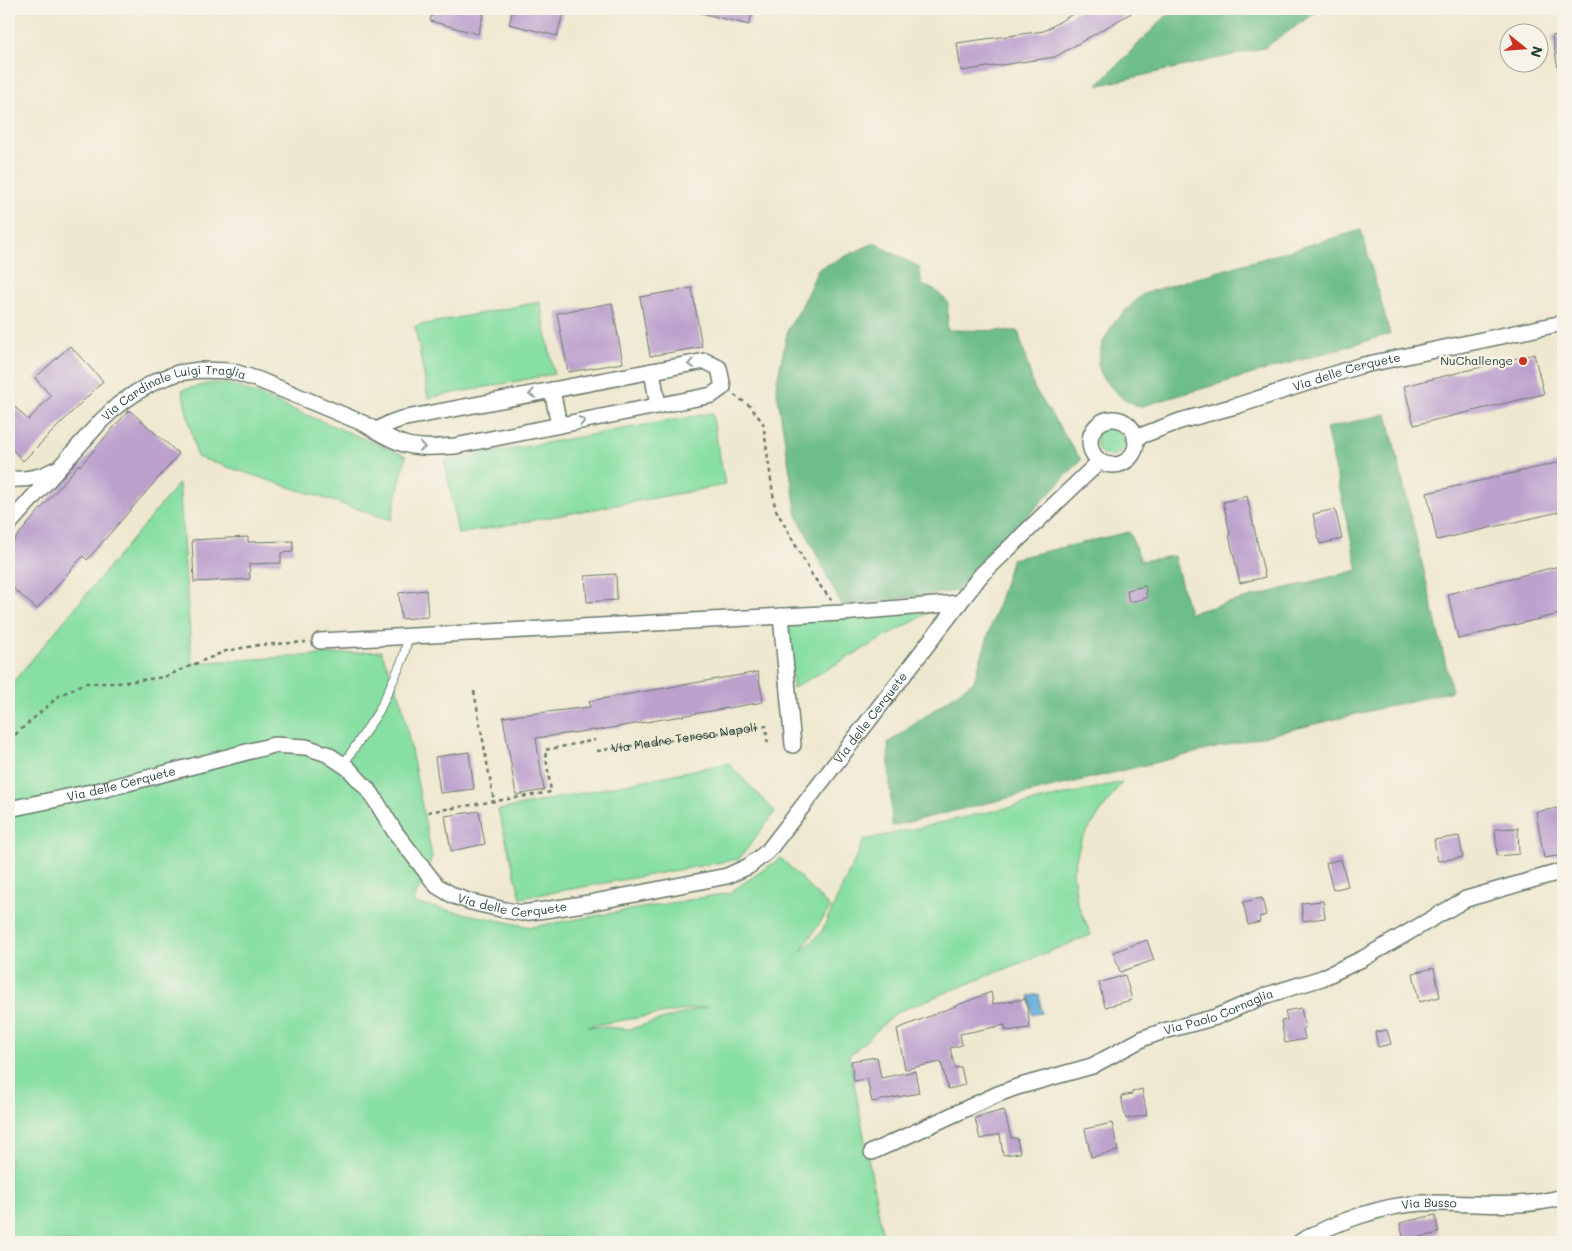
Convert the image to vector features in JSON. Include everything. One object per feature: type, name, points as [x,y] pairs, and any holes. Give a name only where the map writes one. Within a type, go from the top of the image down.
[{"type":"street","name":"Via delle Cerquete","points":[[1135,438],[1180,421],[1239,405],[1359,366],[1563,323]]},
{"type":"street","points":[[377,430],[401,419],[705,361],[719,368],[723,387]]},
{"type":"street","name":"Via Cardinale Luigi Traglia","points":[[10,518],[118,405],[137,392],[178,373],[200,370],[231,371],[259,380],[365,424],[403,444],[430,448],[455,446],[712,395],[723,387]]},
{"type":"street","points":[[652,372],[658,406]]},
{"type":"street","points":[[552,390],[559,426]]},
{"type":"street","points":[[1108,420],[1118,420],[1126,423],[1132,430],[1135,438],[1135,447],[1132,455],[1117,465],[1100,461],[1094,455],[1090,446],[1090,437],[1094,429],[1100,423],[1108,420]]},
{"type":"street","name":"Via delle Cerquete","points":[[9,809],[101,790],[274,745],[306,747],[328,754],[343,765],[371,793],[395,832],[437,886],[454,896],[470,902],[522,913],[589,903],[728,876],[749,866],[768,851],[981,575],[1100,461]]},
{"type":"street","points":[[9,479],[37,477],[60,467]]},
{"type":"street","points":[[320,641],[781,616],[959,603]]},
{"type":"street","points":[[781,616],[793,745]]},
{"type":"street","name":"Via Paolo Cornaglia","points":[[872,1152],[1016,1087],[1092,1066],[1144,1038],[1216,1017],[1264,996],[1322,978],[1364,958],[1466,899],[1563,870]]},
{"type":"street","name":"Via Busso","points":[[1300,1242],[1332,1225],[1399,1206],[1431,1203],[1521,1204],[1549,1201],[1563,1197]]},
{"type":"lane","points":[[343,765],[379,711],[403,659],[408,637]]},
{"type":"path","points":[[723,387],[750,406],[763,423],[775,508],[812,575],[841,612]]},
{"type":"path","points":[[9,740],[60,695],[85,683],[117,683],[164,677],[226,651],[258,645],[320,641]]},
{"type":"path","points":[[474,691],[494,801]]},
{"type":"path","name":"Via Madre Teresa Napoli","points":[[597,751],[766,726],[768,747]]},
{"type":"path","name":"Via Madre Teresa Napoli","points":[[428,812],[551,792],[545,750],[595,740]]},
{"type":"green space","points":[[1173,9],[1321,9],[1264,48],[1096,86]]},
{"type":"green space","points":[[1361,230],[1390,334],[1139,407],[1121,397],[1102,378],[1098,363],[1102,344],[1115,321],[1144,293]]},
{"type":"green space","points":[[874,243],[919,267],[922,285],[935,290],[948,302],[947,330],[1018,331],[1034,388],[1081,460],[957,591],[842,606],[797,515],[776,386],[788,329],[801,308],[818,269]]},
{"type":"green space","points":[[540,302],[554,374],[428,398],[415,326]]},
{"type":"green space","points":[[212,383],[227,384],[241,388],[406,456],[391,520],[197,457],[182,390]]},
{"type":"green space","points":[[712,413],[725,485],[458,534],[445,461]]},
{"type":"green space","points":[[1387,414],[1452,691],[892,826],[888,743],[974,681],[1012,559],[1129,532],[1141,561],[1174,556],[1189,613],[1358,570],[1326,428]]},
{"type":"green space","points":[[1110,428],[1120,432],[1124,442],[1120,452],[1110,456],[1100,452],[1096,442],[1100,432]]},
{"type":"green space","points":[[179,483],[192,663],[381,651],[401,699],[432,857],[413,903],[531,927],[729,893],[781,858],[830,908],[800,952],[821,933],[864,840],[1122,782],[1081,840],[1073,871],[1077,902],[1091,935],[897,1012],[849,1056],[884,1242],[656,1242],[537,1237],[497,1242],[9,1242],[9,687]],"holes":[[[709,1006],[630,1029],[588,1026]]]},
{"type":"green space","points":[[932,611],[793,688],[789,621]]},
{"type":"green space","points":[[728,763],[775,812],[739,859],[521,898],[498,810]]},
{"type":"water","points":[[1039,994],[1042,1013],[1032,1015],[1029,996]]},
{"type":"building","points":[[433,9],[485,9],[478,34],[430,21]]},
{"type":"building","points":[[513,9],[564,9],[557,36],[509,24]]},
{"type":"building","points":[[701,9],[753,9],[749,25],[701,13]]},
{"type":"building","points":[[1081,9],[1138,9],[1055,57],[961,71],[957,43],[1044,31]]},
{"type":"building","points":[[1563,34],[1563,67],[1558,68],[1552,36]]},
{"type":"building","points":[[692,288],[702,347],[650,356],[640,297]]},
{"type":"building","points":[[612,303],[623,363],[568,372],[557,313]]},
{"type":"building","points":[[70,346],[103,381],[23,461],[9,446],[9,401],[28,420],[51,396],[35,378]]},
{"type":"building","points":[[1534,354],[1544,394],[1414,425],[1404,386]]},
{"type":"building","points":[[129,410],[179,454],[87,560],[83,556],[37,609],[9,585],[9,546],[79,464],[80,466]]},
{"type":"building","points":[[1561,462],[1563,472],[1563,511],[1437,540],[1427,493]]},
{"type":"building","points":[[1247,496],[1265,577],[1240,583],[1223,502]]},
{"type":"building","points":[[1335,509],[1342,539],[1320,544],[1313,514]]},
{"type":"building","points":[[248,537],[248,542],[293,541],[293,552],[281,553],[281,563],[249,564],[250,579],[194,582],[192,540]]},
{"type":"building","points":[[1563,565],[1563,613],[1458,639],[1448,594]]},
{"type":"building","points":[[616,574],[617,600],[587,602],[585,576]]},
{"type":"building","points":[[1145,586],[1147,598],[1129,602],[1127,590]]},
{"type":"building","points":[[426,590],[428,617],[401,619],[399,593]]},
{"type":"building","points":[[758,672],[763,702],[594,731],[536,738],[544,790],[516,795],[503,717],[590,707],[589,701]]},
{"type":"building","points":[[469,752],[474,789],[440,793],[435,757]]},
{"type":"building","points":[[1563,807],[1563,855],[1544,858],[1536,812]]},
{"type":"building","points":[[479,811],[485,844],[451,851],[445,816]]},
{"type":"building","points":[[1518,828],[1519,854],[1497,856],[1495,829]]},
{"type":"building","points":[[1459,836],[1463,857],[1438,861],[1434,840]]},
{"type":"building","points":[[1341,859],[1348,886],[1333,890],[1326,863]]},
{"type":"building","points":[[1262,898],[1266,915],[1259,917],[1260,922],[1248,925],[1243,902]]},
{"type":"building","points":[[1323,901],[1325,918],[1303,921],[1301,903]]},
{"type":"building","points":[[1147,940],[1154,960],[1120,972],[1113,952]]},
{"type":"building","points":[[1434,968],[1440,997],[1419,1002],[1413,973]]},
{"type":"building","points":[[1125,975],[1132,1000],[1105,1007],[1099,983]]},
{"type":"building","points":[[991,992],[993,1004],[1026,999],[1030,1028],[1006,1031],[1005,1025],[960,1034],[962,1045],[950,1048],[955,1068],[961,1067],[965,1085],[948,1089],[941,1062],[905,1069],[897,1029]]},
{"type":"building","points":[[1301,1008],[1305,1039],[1285,1043],[1281,1021],[1287,1020],[1285,1011]]},
{"type":"building","points":[[1387,1030],[1391,1044],[1378,1047],[1375,1032]]},
{"type":"building","points":[[877,1057],[881,1078],[915,1071],[919,1093],[872,1102],[867,1079],[854,1081],[851,1061]]},
{"type":"building","points":[[1142,1089],[1147,1115],[1126,1119],[1121,1096],[1132,1094],[1132,1092]]},
{"type":"building","points":[[1004,1110],[1011,1138],[1017,1138],[1020,1153],[1003,1155],[1000,1134],[980,1139],[975,1118]]},
{"type":"building","points":[[1112,1123],[1118,1151],[1091,1157],[1085,1129]]},
{"type":"building","points":[[1435,1215],[1439,1233],[1404,1241],[1400,1223]]},
{"type":"place","name":"NuChallenge","points":[[1523,361]]}]
